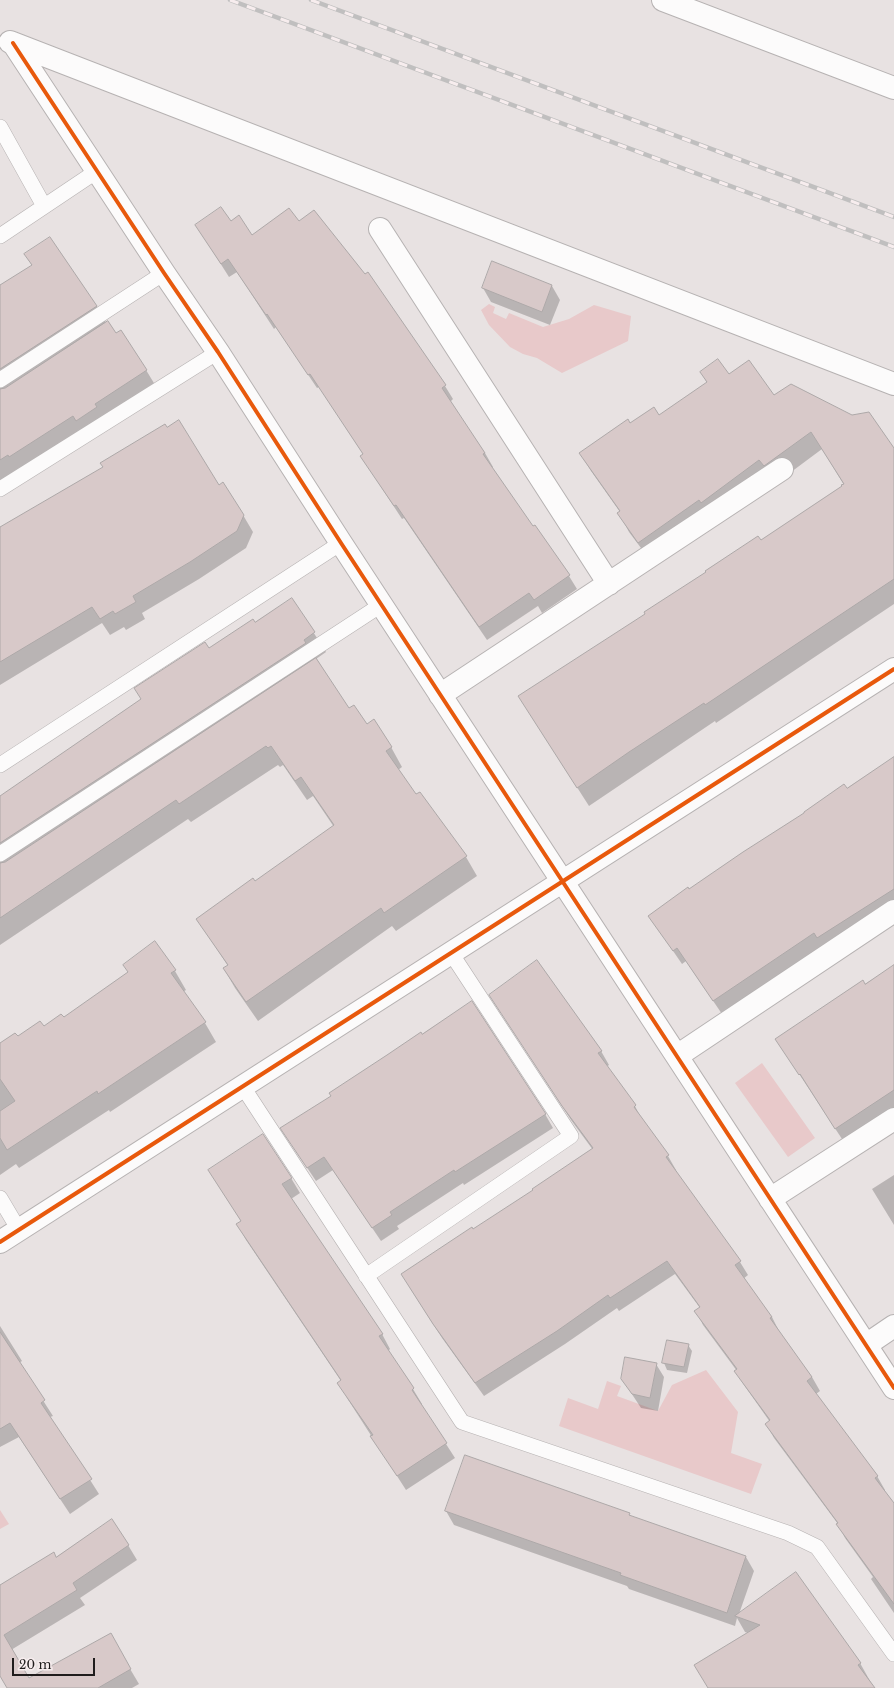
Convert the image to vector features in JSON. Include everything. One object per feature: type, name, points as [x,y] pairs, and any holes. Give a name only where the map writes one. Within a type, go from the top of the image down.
[{"type":"street","points":[[663,0],[894,88]]},
{"type":"street","points":[[6,40],[97,171],[218,352],[381,605],[894,1388]]},
{"type":"street","points":[[6,40],[894,384]]},
{"type":"street","points":[[380,228],[609,584]]},
{"type":"street","points":[[440,695],[782,469]]},
{"type":"street","points":[[0,1242],[894,669]]},
{"type":"street","points":[[677,1056],[894,911]]},
{"type":"street","points":[[770,1199],[894,1119]]},
{"type":"street","points":[[866,1345],[894,1326]]},
{"type":"lane","points":[[0,127],[44,206]]},
{"type":"lane","points":[[0,236],[97,171]]},
{"type":"lane","points":[[0,380],[164,273]]},
{"type":"lane","points":[[0,489],[218,352]]},
{"type":"lane","points":[[0,765],[341,543]]},
{"type":"lane","points":[[0,854],[381,605]]},
{"type":"lane","points":[[366,1276],[571,1136],[451,953]]},
{"type":"lane","points":[[243,1087],[462,1422],[788,1533],[817,1547],[894,1654]]},
{"type":"lane","points":[[0,1198],[19,1230]]},
{"type":"shaded area","points":[[489,304],[495,307],[493,313],[506,319],[509,313],[543,327],[569,319],[594,305],[631,316],[628,341],[562,373],[537,358],[523,354],[510,347],[489,325],[481,310]]},
{"type":"shaded area","points":[[762,1063],[815,1138],[788,1157],[735,1083]]},
{"type":"shaded area","points":[[706,1370],[738,1412],[731,1453],[762,1464],[751,1494],[559,1426],[568,1398],[598,1409],[607,1381],[621,1386],[617,1396],[658,1411],[672,1385]]},
{"type":"shaded area","points":[[0,1510],[9,1524],[0,1529]]},
{"type":"building","points":[[221,207],[231,221],[239,215],[252,235],[289,208],[299,221],[314,210],[365,274],[368,272],[446,385],[442,388],[485,453],[483,454],[533,526],[535,525],[570,575],[534,600],[529,593],[479,627],[396,505],[394,506],[360,456],[363,454],[310,374],[308,375],[228,259],[221,264],[195,225]]},
{"type":"building","points":[[50,237],[97,306],[0,369],[0,285],[32,265],[24,254]]},
{"type":"building","points":[[492,261],[552,285],[542,312],[482,288]]},
{"type":"building","points":[[108,321],[116,333],[121,330],[147,370],[95,404],[97,407],[76,421],[73,416],[9,457],[8,455],[0,460],[0,389],[5,388]]},
{"type":"building","points":[[718,359],[729,374],[749,360],[774,395],[791,384],[852,415],[869,412],[894,448],[894,579],[705,705],[704,703],[629,752],[577,788],[518,696],[645,614],[644,612],[758,536],[761,540],[844,484],[811,432],[764,466],[759,460],[701,503],[699,500],[638,543],[617,513],[620,511],[579,453],[628,419],[630,423],[654,407],[659,415],[707,382],[700,372]]},
{"type":"building","points":[[179,420],[219,485],[223,482],[244,515],[237,531],[190,562],[133,596],[136,602],[115,614],[113,611],[100,619],[92,607],[0,662],[0,527],[103,467],[100,463],[165,424],[167,427]]},
{"type":"building","points":[[292,598],[315,632],[304,640],[306,643],[0,843],[0,796],[141,699],[134,688],[205,642],[209,648],[253,619],[255,622]]},
{"type":"building","points":[[316,658],[349,708],[354,705],[367,724],[374,719],[392,747],[386,751],[416,794],[420,792],[467,856],[384,913],[381,908],[246,1002],[223,968],[228,965],[196,919],[253,878],[255,881],[334,825],[301,777],[295,781],[271,746],[268,748],[266,746],[179,804],[176,800],[0,918],[0,863],[5,862]]},
{"type":"building","points":[[894,757],[894,889],[817,938],[814,933],[713,1001],[677,948],[673,951],[648,916],[688,887],[689,889],[804,813],[844,784],[847,788]]},
{"type":"building","points":[[155,941],[176,970],[171,973],[206,1022],[98,1094],[97,1091],[7,1150],[0,1138],[0,1111],[15,1101],[0,1079],[0,1043],[15,1033],[18,1036],[40,1021],[44,1026],[61,1014],[64,1017],[128,972],[123,965]]},
{"type":"building","points":[[537,960],[602,1051],[598,1053],[636,1105],[634,1107],[669,1155],[666,1157],[741,1261],[735,1265],[812,1377],[807,1381],[878,1476],[875,1478],[894,1503],[894,1604],[836,1524],[838,1523],[765,1424],[770,1420],[734,1371],[737,1369],[694,1311],[700,1307],[667,1261],[610,1298],[608,1295],[557,1331],[475,1383],[433,1324],[401,1274],[472,1227],[473,1229],[533,1190],[532,1189],[593,1148],[562,1106],[489,995]]},
{"type":"building","points":[[894,965],[894,1090],[835,1129],[800,1074],[799,1075],[775,1039],[863,980],[865,984]]},
{"type":"building","points":[[472,1001],[546,1114],[455,1172],[454,1170],[390,1212],[392,1215],[372,1228],[324,1157],[307,1168],[280,1128],[331,1096],[329,1093],[421,1032],[422,1034]]},
{"type":"building","points":[[263,1134],[292,1178],[282,1184],[383,1334],[379,1336],[414,1388],[412,1390],[447,1443],[397,1476],[370,1436],[373,1435],[337,1383],[341,1380],[236,1224],[241,1221],[208,1170]]},
{"type":"building","points":[[0,1332],[45,1400],[41,1403],[92,1479],[60,1499],[10,1423],[0,1429]]},
{"type":"building","points":[[667,1340],[689,1344],[684,1367],[662,1363]]},
{"type":"building","points":[[625,1357],[657,1363],[650,1398],[632,1394],[621,1379]]},
{"type":"building","points":[[465,1455],[630,1513],[629,1515],[746,1556],[727,1613],[620,1575],[621,1573],[445,1511]]},
{"type":"building","points":[[112,1519],[129,1545],[73,1583],[77,1590],[4,1635],[29,1678],[111,1633],[131,1669],[98,1688],[7,1688],[0,1676],[0,1585],[54,1552],[56,1557]]},
{"type":"building","points":[[796,1572],[861,1663],[858,1665],[875,1688],[708,1688],[694,1665],[760,1625],[735,1616]]},
{"type":"railway","points":[[230,0],[894,247]]},
{"type":"railway","points":[[311,0],[894,217]]},
{"type":"cycle path","points":[[13,43],[164,273],[218,352],[341,543],[894,1388]]},
{"type":"cycle path","points":[[0,1242],[894,669]]}]
